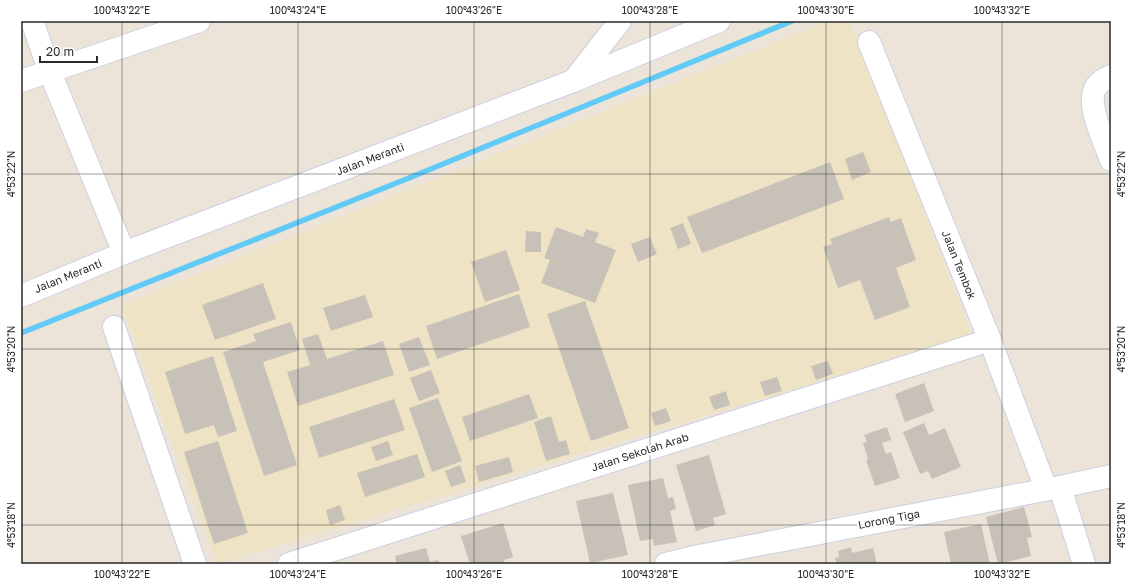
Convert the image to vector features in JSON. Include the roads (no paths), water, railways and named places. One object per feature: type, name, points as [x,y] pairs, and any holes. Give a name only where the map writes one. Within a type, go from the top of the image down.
[{"type":"street","points":[[32,21],[50,72],[124,253]]},
{"type":"street","points":[[21,81],[50,72],[150,29],[199,21]]},
{"type":"street","points":[[574,81],[620,21]]},
{"type":"street","name":"Jalan Meranti","points":[[21,296],[124,253],[574,81],[719,21]]},
{"type":"street","name":"Jalan Tembok","points":[[869,42],[990,340],[1084,564]]},
{"type":"street","points":[[1111,76],[1102,80],[1095,88],[1093,108],[1111,160]]},
{"type":"street","points":[[114,327],[195,564]]},
{"type":"street","name":"Jalan Sekolah Arab","points":[[289,564],[990,340]]},
{"type":"street","name":"Lorong Tiga","points":[[666,564],[699,556],[1111,476]]},
{"type":"waterway","points":[[21,333],[404,180],[792,21]]}]
